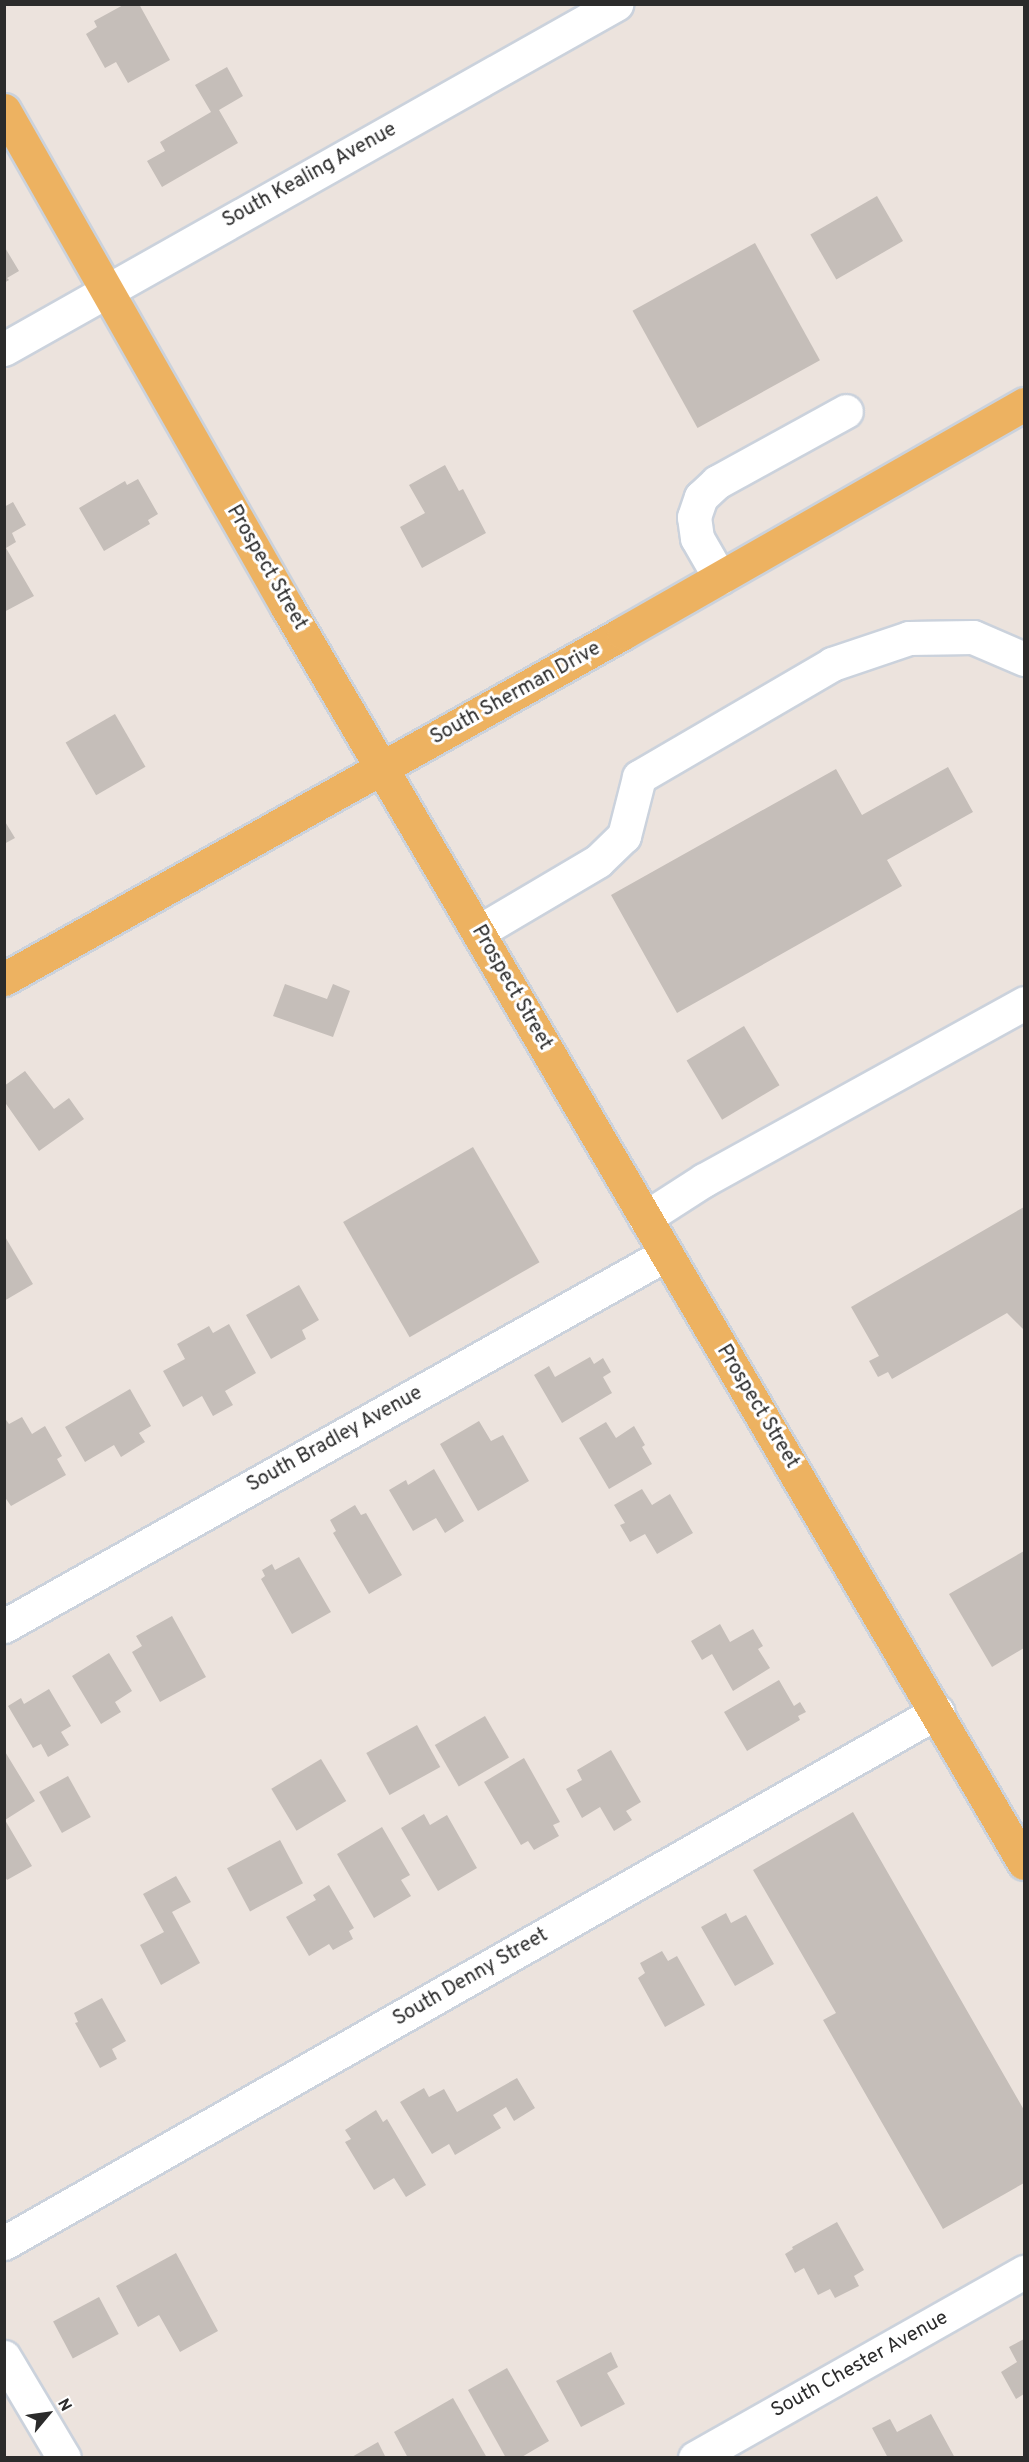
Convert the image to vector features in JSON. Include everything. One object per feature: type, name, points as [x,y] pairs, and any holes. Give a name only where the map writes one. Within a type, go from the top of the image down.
[{"type":"main road","name":"Prospect Street","points":[[4,110],[288,607],[1024,1863]]},
{"type":"main road","name":"South Sherman Drive","points":[[4,979],[383,768],[1024,404]]},
{"type":"street","name":"South Kealing Avenue","points":[[4,349],[616,4]]},
{"type":"street","points":[[720,578],[697,538],[694,517],[700,497],[717,482],[846,411]]},
{"type":"street","points":[[478,932],[598,861],[624,836],[639,777],[832,664],[909,638],[973,637],[1024,659]]},
{"type":"street","points":[[645,1218],[704,1180],[1024,1004]]},
{"type":"street","name":"South Bradley Avenue","points":[[4,1626],[666,1254]]},
{"type":"street","name":"South Denny Street","points":[[4,2243],[937,1712]]},
{"type":"street","name":"South Chester Avenue","points":[[695,2457],[1024,2272]]},
{"type":"street","points":[[4,2357],[63,2457]]},
{"type":"building","points":[[125,4],[139,4],[170,60],[128,83],[116,62],[105,68],[86,34],[97,27],[94,21]]},
{"type":"building","points":[[227,67],[243,96],[219,110],[238,143],[162,187],[147,161],[165,151],[160,142],[211,112],[195,85]]},
{"type":"building","points":[[877,196],[903,241],[836,280],[810,234]]},
{"type":"building","points":[[755,243],[820,360],[698,428],[633,311]]},
{"type":"building","points":[[4,246],[19,271],[7,278],[9,280],[4,283]]},
{"type":"building","points":[[445,465],[459,491],[463,489],[486,533],[422,568],[400,527],[425,513],[409,485]]},
{"type":"building","points":[[138,479],[158,514],[148,520],[150,524],[104,551],[79,508],[125,481],[127,485]]},
{"type":"building","points":[[13,502],[26,525],[12,533],[16,542],[6,548],[34,596],[4,612],[4,507]]},
{"type":"building","points":[[115,714],[146,767],[96,795],[66,742]]},
{"type":"building","points":[[948,767],[973,812],[887,860],[902,886],[677,1013],[611,895],[836,769],[862,815]]},
{"type":"building","points":[[4,820],[15,838],[4,844]]},
{"type":"building","points":[[285,984],[327,999],[333,984],[350,991],[333,1037],[273,1016]]},
{"type":"building","points":[[744,1026],[780,1085],[722,1120],[687,1061]]},
{"type":"building","points":[[25,1071],[54,1109],[69,1098],[84,1119],[39,1151],[4,1101],[4,1086]]},
{"type":"building","points":[[473,1147],[540,1262],[410,1337],[343,1222]]},
{"type":"building","points":[[1024,1207],[1024,1330],[1007,1313],[892,1379],[888,1372],[878,1377],[869,1361],[879,1356],[851,1307]]},
{"type":"building","points":[[4,1235],[33,1284],[4,1301]]},
{"type":"building","points":[[299,1285],[319,1320],[302,1330],[306,1339],[271,1359],[246,1315]]},
{"type":"building","points":[[229,1324],[256,1373],[225,1391],[233,1405],[213,1416],[202,1396],[183,1407],[163,1371],[185,1359],[177,1344],[209,1326],[213,1333]]},
{"type":"building","points":[[590,1357],[594,1364],[603,1358],[611,1372],[603,1377],[612,1393],[562,1423],[534,1375],[549,1366],[555,1377]]},
{"type":"building","points":[[130,1389],[151,1426],[139,1433],[145,1442],[121,1457],[114,1445],[85,1462],[65,1427]]},
{"type":"building","points":[[4,1417],[9,1424],[22,1417],[32,1434],[45,1426],[62,1456],[57,1459],[66,1475],[11,1506],[4,1496]]},
{"type":"building","points":[[479,1421],[491,1441],[503,1435],[529,1481],[478,1511],[440,1444]]},
{"type":"building","points":[[606,1422],[616,1438],[634,1426],[645,1445],[642,1447],[652,1464],[609,1489],[579,1438]]},
{"type":"building","points":[[434,1469],[464,1521],[445,1533],[436,1518],[413,1531],[389,1490],[406,1480],[408,1485]]},
{"type":"building","points":[[642,1489],[652,1505],[670,1494],[693,1533],[657,1554],[645,1534],[630,1542],[620,1525],[625,1523],[614,1505]]},
{"type":"building","points":[[355,1505],[361,1515],[366,1513],[402,1575],[369,1594],[333,1533],[336,1531],[330,1520]]},
{"type":"building","points":[[1024,1551],[1024,1648],[992,1667],[949,1594]]},
{"type":"building","points":[[299,1557],[331,1612],[292,1634],[261,1579],[265,1576],[262,1570],[272,1564],[275,1570]]},
{"type":"building","points":[[172,1616],[206,1677],[160,1702],[132,1652],[142,1646],[136,1636]]},
{"type":"building","points":[[720,1624],[730,1642],[753,1629],[763,1646],[758,1649],[770,1668],[733,1691],[712,1654],[702,1660],[691,1641]]},
{"type":"building","points":[[109,1653],[132,1691],[115,1702],[121,1712],[101,1724],[72,1676]]},
{"type":"building","points":[[779,1680],[794,1706],[800,1702],[806,1712],[798,1716],[800,1720],[747,1751],[724,1712]]},
{"type":"building","points":[[49,1689],[71,1726],[61,1732],[69,1745],[48,1757],[41,1744],[33,1748],[8,1706],[21,1698],[24,1704]]},
{"type":"building","points":[[485,1716],[509,1758],[459,1787],[435,1745]]},
{"type":"building","points":[[417,1725],[440,1767],[390,1795],[366,1753]]},
{"type":"building","points":[[4,1750],[35,1801],[5,1820],[32,1866],[7,1880],[4,1875]]},
{"type":"building","points":[[611,1750],[641,1802],[626,1811],[632,1820],[614,1831],[600,1807],[582,1818],[566,1789],[582,1780],[577,1770]]},
{"type":"building","points":[[524,1758],[560,1822],[553,1825],[559,1836],[534,1850],[528,1841],[521,1845],[484,1782]]},
{"type":"building","points":[[321,1759],[346,1801],[297,1831],[271,1789]]},
{"type":"building","points":[[68,1776],[91,1817],[62,1833],[39,1792]]},
{"type":"building","points":[[853,1812],[1024,2110],[1024,2183],[943,2229],[823,2020],[836,2013],[753,1870]]},
{"type":"building","points":[[424,1814],[430,1825],[447,1815],[477,1868],[438,1891],[401,1828]]},
{"type":"building","points":[[382,1827],[410,1875],[401,1880],[411,1896],[374,1918],[337,1854]]},
{"type":"building","points":[[280,1840],[303,1883],[250,1911],[227,1868]]},
{"type":"building","points":[[176,1876],[191,1902],[172,1912],[200,1963],[161,1985],[140,1945],[164,1932],[143,1894]]},
{"type":"building","points":[[329,1885],[354,1928],[349,1931],[353,1939],[333,1950],[329,1944],[309,1956],[286,1917],[316,1900],[313,1895]]},
{"type":"building","points":[[726,1913],[731,1923],[746,1915],[774,1964],[735,1986],[701,1927]]},
{"type":"building","points":[[662,1951],[668,1961],[677,1956],[705,2005],[665,2027],[638,1978],[645,1973],[640,1963]]},
{"type":"building","points":[[102,1998],[126,2041],[112,2049],[117,2059],[100,2068],[75,2023],[78,2022],[74,2013]]},
{"type":"building","points":[[517,2078],[535,2108],[514,2121],[506,2107],[493,2115],[501,2128],[455,2155],[449,2144],[432,2154],[400,2102],[424,2088],[429,2097],[444,2089],[457,2112]]},
{"type":"building","points":[[376,2110],[383,2122],[387,2119],[426,2185],[406,2197],[394,2178],[374,2190],[345,2142],[351,2139],[345,2130]]},
{"type":"building","points":[[837,2222],[864,2270],[854,2276],[859,2286],[835,2298],[830,2289],[818,2295],[804,2268],[795,2273],[785,2254],[793,2249],[792,2247]]},
{"type":"building","points":[[176,2253],[218,2331],[180,2352],[159,2315],[138,2327],[116,2286]]},
{"type":"building","points":[[99,2297],[119,2334],[73,2358],[53,2321]]},
{"type":"building","points":[[1024,2339],[1024,2394],[1016,2399],[1001,2372],[1017,2362],[1009,2347]]},
{"type":"building","points":[[611,2352],[618,2367],[607,2373],[625,2404],[581,2427],[556,2381]]},
{"type":"building","points":[[507,2368],[549,2441],[520,2458],[506,2458],[468,2390]]},
{"type":"building","points":[[453,2398],[487,2458],[408,2458],[394,2432]]},
{"type":"building","points":[[931,2414],[955,2458],[888,2458],[872,2428],[890,2419],[897,2432]]},
{"type":"building","points":[[378,2442],[386,2458],[350,2458]]}]
